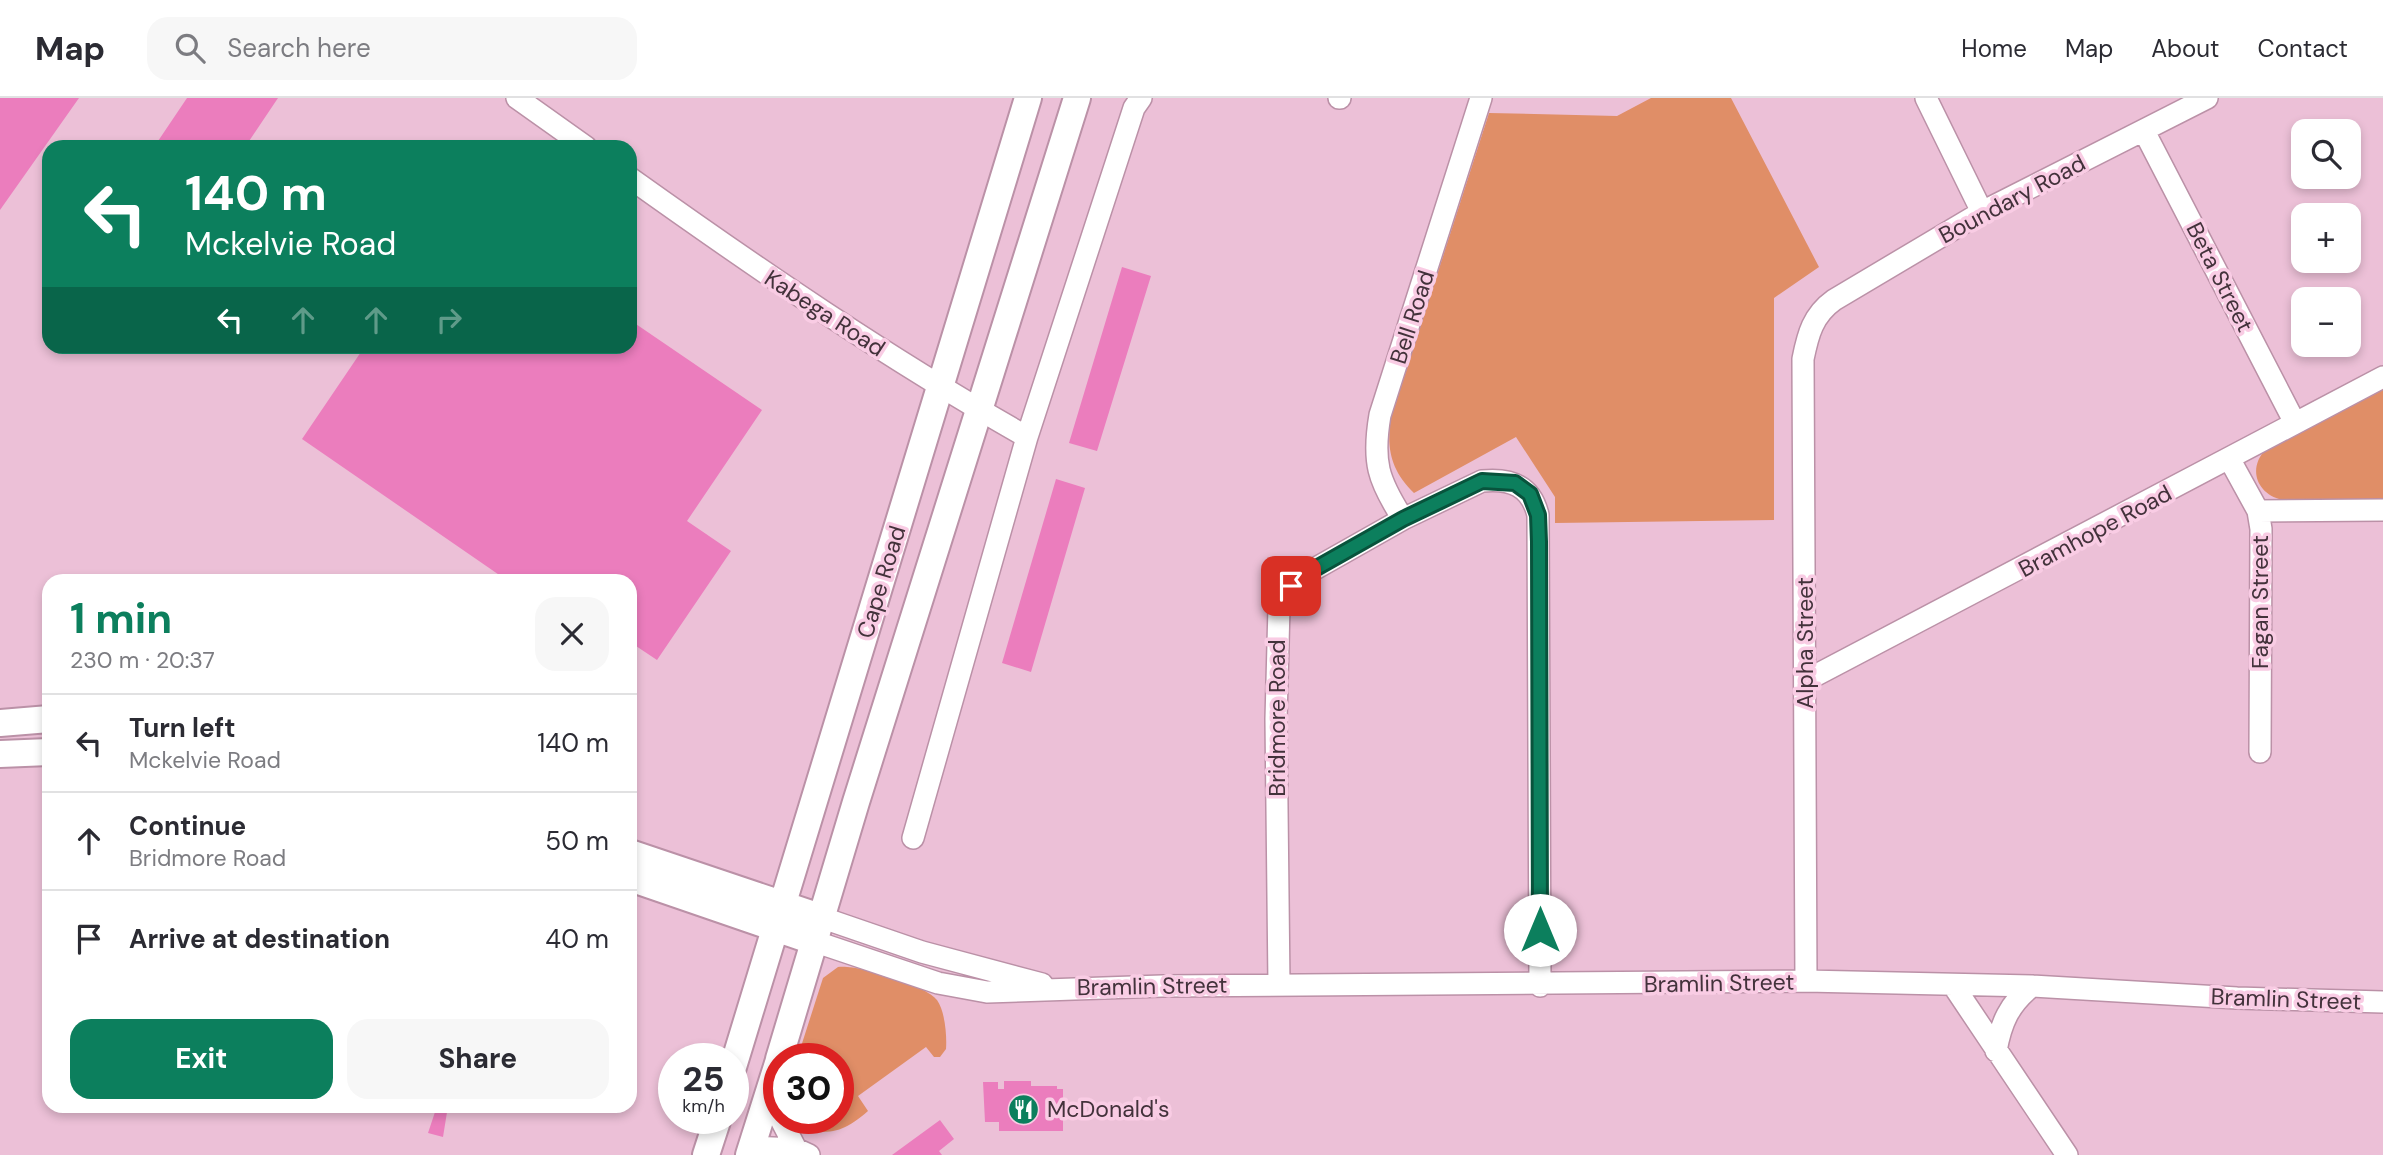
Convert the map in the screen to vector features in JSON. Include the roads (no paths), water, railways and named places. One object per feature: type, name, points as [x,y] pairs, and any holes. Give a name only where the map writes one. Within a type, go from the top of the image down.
[{"type":"main road","name":"Cape Road","points":[[740,1043],[1028,98]]},
{"type":"main road","name":"Cape Road","points":[[784,1043],[820,930],[856,802],[1077,98]]},
{"type":"main road","points":[[0,723],[42,720]]},
{"type":"main road","points":[[0,754],[42,752]]},
{"type":"main road","name":"Bramlin Street","points":[[637,856],[820,930]]},
{"type":"main road","name":"Bramlin Street","points":[[637,880],[780,915]]},
{"type":"main road","name":"Cape Road","points":[[750,1151],[763,1130]]},
{"type":"main road","points":[[706,1155],[713,1134]]},
{"type":"street","points":[[517,98],[576,140]]},
{"type":"street","points":[[1926,98],[1982,212]]},
{"type":"street","name":"Boundary Road","points":[[1822,309],[1982,212],[2207,98]]},
{"type":"street","points":[[913,838],[1027,437],[1137,103]]},
{"type":"street","name":"Bell Road","points":[[1403,519],[1383,489],[1376,465],[1375,443],[1380,415],[1479,105]]},
{"type":"street","name":"Beta Street","points":[[2144,131],[2295,424]]},
{"type":"street","name":"Kabega Road","points":[[637,183],[793,294],[940,388],[1027,437]]},
{"type":"street","name":"Alpha Street","points":[[1806,982],[1803,359],[1811,323],[1822,309]]},
{"type":"street","name":"Bramhope Road","points":[[1805,681],[2230,460],[2383,377]]},
{"type":"street","name":"Fagan Street","points":[[2230,460],[2258,511],[2261,529],[2260,752]]},
{"type":"street","name":"Bridmore Road","points":[[1279,985],[1276,719],[1279,607],[1291,586],[1311,571],[1403,519],[1482,481],[1515,483],[1535,501],[1538,515],[1540,986]]},
{"type":"street","points":[[2258,511],[2383,510]]},
{"type":"street","name":"Bramlin Street","points":[[820,930],[938,983],[967,989],[1015,992],[1054,987],[1540,986],[1806,982],[2032,986],[2237,998],[2383,1002]]},
{"type":"street","points":[[1953,985],[2067,1155]]},
{"type":"street","points":[[1996,1051],[2000,1028],[2009,1009],[2017,998],[2032,986]]},
{"type":"street","points":[[792,1134],[803,1152]]},
{"type":"street","points":[[750,1151],[803,1152]]},
{"type":"place","name":"McDonald's","points":[[1024,1109]]}]
